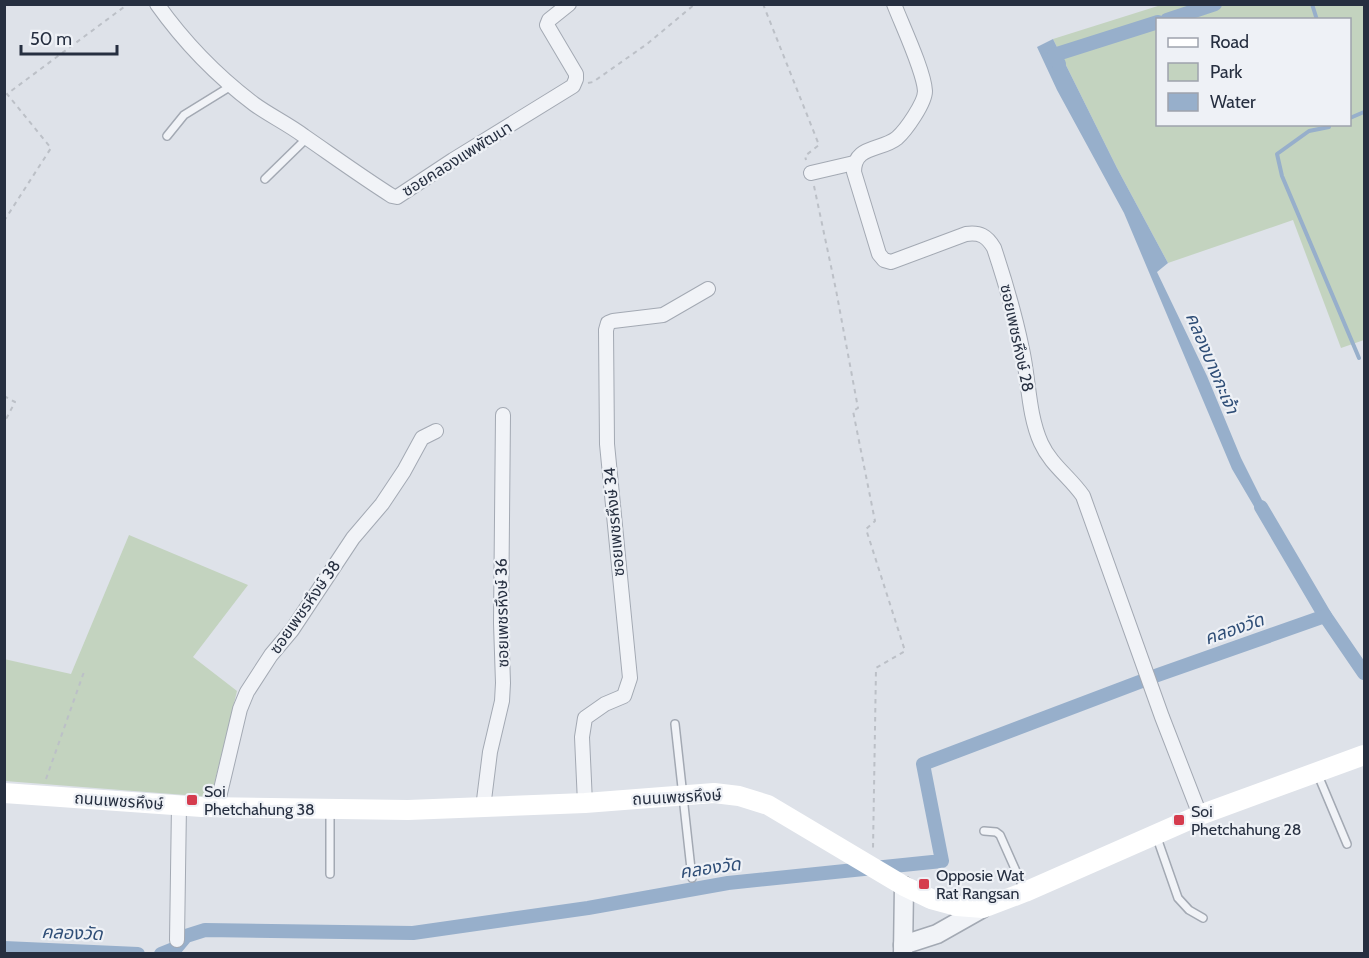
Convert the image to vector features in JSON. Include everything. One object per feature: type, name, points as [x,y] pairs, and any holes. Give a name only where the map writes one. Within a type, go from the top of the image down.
[{"type":"main road","name":"ถนนเพชรหึงษ์","points":[[4,793],[179,806],[330,809],[483,808],[714,793],[739,796],[768,805],[903,885],[931,899],[957,906],[983,908],[1025,892],[1200,815],[1365,755]]},
{"type":"street","name":"ซอยคลองแพพัฒนา","points":[[158,4],[178,33],[231,86],[350,170],[397,197],[573,86]]},
{"type":"street","points":[[569,4],[549,20],[547,25],[576,74],[573,86]]},
{"type":"street","points":[[811,173],[854,163],[857,157],[864,152],[898,138],[923,103],[925,96],[922,77],[894,4]]},
{"type":"street","name":"ซอยเพชรหึงษ์ 28","points":[[854,163],[854,172],[873,236],[879,254],[884,260],[891,262],[900,260],[966,234],[983,235],[994,248],[1016,321],[1032,412],[1040,441],[1050,460],[1074,483],[1083,496],[1158,706],[1200,815]]},
{"type":"street","name":"ซอยเพชรหึงษ์ 34","points":[[585,803],[582,737],[585,718],[605,704],[624,696],[630,678],[607,444],[606,330],[608,323],[613,321],[663,315],[708,289]]},
{"type":"street","name":"ซอยเพชรหึงษ์ 36","points":[[483,808],[490,752],[502,701],[503,683],[501,623],[503,415]]},
{"type":"street","name":"ซอยเพชรหึงษ์ 38","points":[[218,806],[240,709],[247,692],[292,630],[353,538],[382,504],[423,438],[436,431]]},
{"type":"street","points":[[177,940],[179,806]]},
{"type":"street","points":[[903,885],[903,949],[937,934],[983,908]]},
{"type":"lane","points":[[167,136],[184,115],[231,86]]},
{"type":"lane","points":[[265,179],[307,138]]},
{"type":"lane","points":[[675,723],[692,878]]},
{"type":"lane","points":[[1317,773],[1347,844]]},
{"type":"lane","points":[[330,809],[330,874]]},
{"type":"lane","points":[[984,831],[996,831],[1000,835],[1025,892]]},
{"type":"lane","points":[[1156,835],[1178,898],[1189,910],[1203,918]]},
{"type":"path","points":[[4,221],[51,148],[7,94],[128,4]]},
{"type":"path","points":[[573,86],[593,82],[647,44],[695,4]]},
{"type":"path","points":[[763,4],[819,145],[805,156],[811,173],[836,290],[858,408],[853,411],[875,521],[866,529],[905,651],[876,668],[873,867]]},
{"type":"path","points":[[4,396],[15,402],[4,423]]},
{"type":"path","points":[[40,796],[85,669]]},
{"type":"green space","points":[[1161,5],[1364,5],[1364,340],[1341,348],[1293,220],[1168,263],[1117,168],[1053,39]]},
{"type":"green space","points":[[129,535],[248,585],[193,657],[237,691],[211,797],[5,781],[4,659],[71,674]]},
{"type":"water","points":[[1053,39],[1117,168],[1168,263],[1157,272],[1207,376],[1241,458],[1273,522],[1265,525],[1232,469],[1124,213],[1057,90],[1037,47]]},
{"type":"waterway","points":[[1173,18],[1215,4]]},
{"type":"waterway","points":[[1312,4],[1316,18]]},
{"type":"waterway","points":[[1059,64],[1054,55],[1156,23]]},
{"type":"waterway","points":[[1351,118],[1364,112]]},
{"type":"waterway","points":[[1329,126],[1309,131],[1277,154],[1282,176],[1359,358]]},
{"type":"waterway","name":"คลองบางกะเจ้า","points":[[1261,507],[1325,616],[1364,673]]},
{"type":"waterway","name":"คลองวัด","points":[[1155,676],[1325,616]]},
{"type":"waterway","name":"คลองวัด","points":[[161,954],[176,948],[186,936],[205,930],[413,933],[588,908],[728,883],[942,861],[923,764],[1142,681]]},
{"type":"waterway","name":"คลองวัด","points":[[4,948],[138,954]]},
{"type":"place","name":"Soi Phetchahung 38","points":[[192,800]]},
{"type":"place","name":"Soi Phetchahung 28","points":[[1179,820]]},
{"type":"place","name":"Opposie Wat Rat Rangsan","points":[[924,884]]}]
